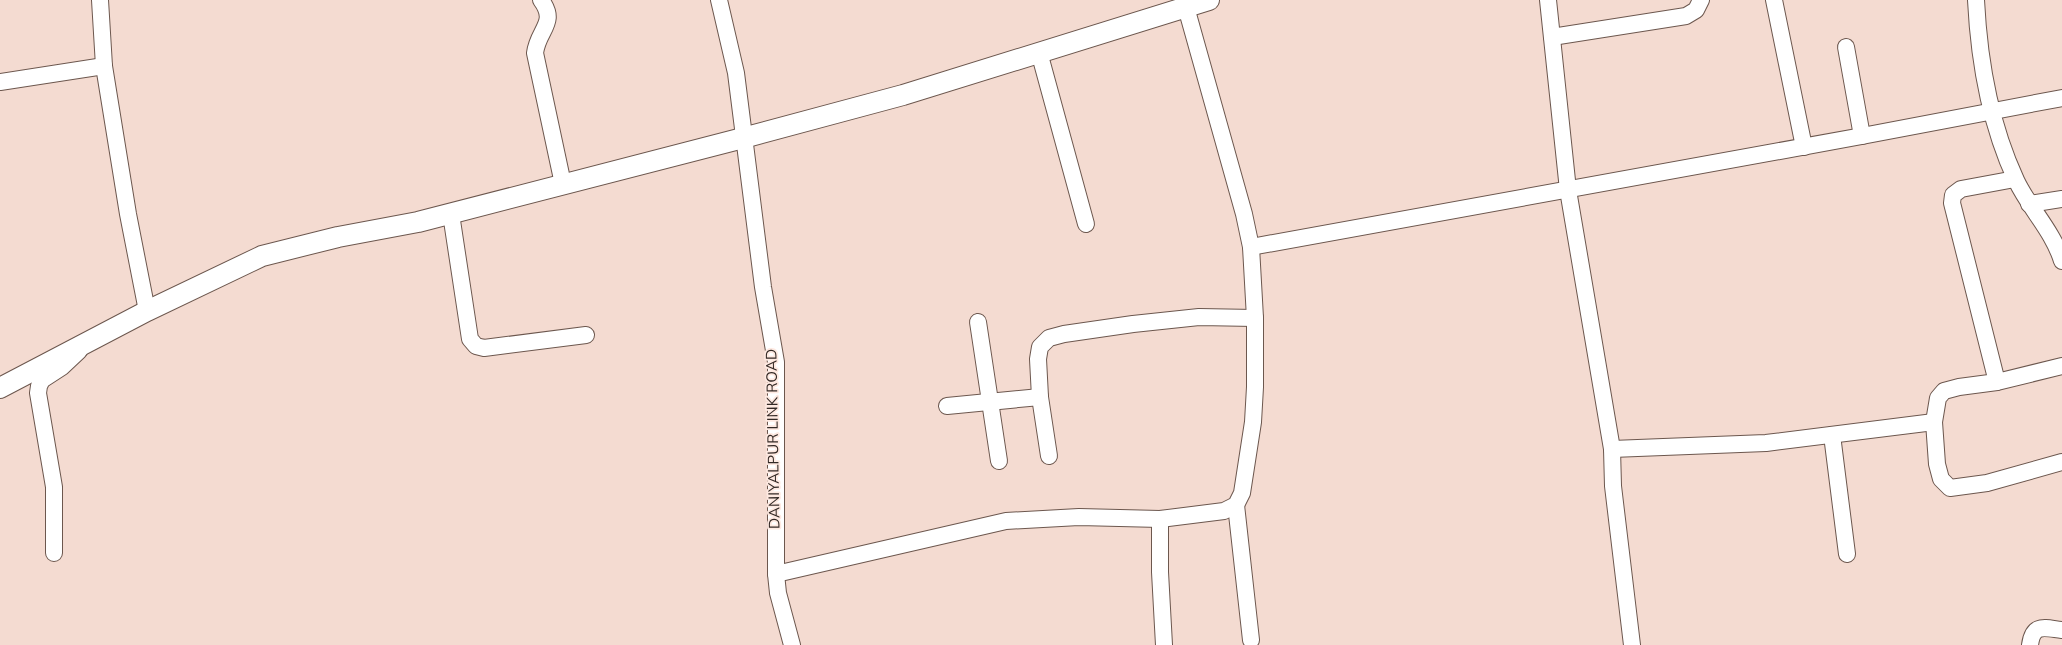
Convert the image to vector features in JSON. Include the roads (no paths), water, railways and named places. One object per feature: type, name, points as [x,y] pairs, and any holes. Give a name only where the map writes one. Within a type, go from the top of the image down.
[{"type":"street","points":[[100,0],[104,66],[128,214],[146,310]]},
{"type":"street","points":[[541,0],[548,11],[549,18],[536,43],[535,53],[563,184]]},
{"type":"street","name":"DANIYALPUR LINK ROAD","points":[[719,0],[736,73],[743,138],[776,362],[776,574],[778,593],[792,645]]},
{"type":"street","points":[[0,388],[146,310],[262,256],[338,237],[418,222],[451,214],[903,95],[1185,4],[1209,0]]},
{"type":"street","points":[[1548,0],[1568,190],[1612,448],[1613,486],[1632,645]]},
{"type":"street","points":[[1552,37],[1686,16],[1696,10],[1701,0]]},
{"type":"street","points":[[1774,0],[1804,147]]},
{"type":"street","points":[[1976,0],[1984,75],[1991,113],[2015,180],[2029,204],[2055,234],[2062,262]]},
{"type":"street","points":[[776,574],[1006,521],[1079,517],[1160,519],[1224,511],[1236,504],[1242,493],[1253,422],[1256,387],[1255,318],[1251,247],[1242,207],[1185,4]]},
{"type":"street","points":[[1846,47],[1862,136]]},
{"type":"street","points":[[1039,52],[1086,224]]},
{"type":"street","points":[[0,82],[104,66]]},
{"type":"street","points":[[1251,247],[1991,113],[2062,98]]},
{"type":"street","points":[[1997,382],[1952,202],[1954,195],[1960,189],[2015,180]]},
{"type":"street","points":[[2029,204],[2062,199]]},
{"type":"street","points":[[451,214],[470,339],[476,346],[484,348],[586,335]]},
{"type":"street","points":[[1049,456],[1040,397],[1038,359],[1040,347],[1049,338],[1064,334],[1133,324],[1199,317],[1255,318]]},
{"type":"street","points":[[978,322],[999,461]]},
{"type":"street","points":[[54,553],[54,487],[38,393],[39,386],[42,380],[62,367],[91,339]]},
{"type":"street","points":[[2062,366],[1997,382],[1944,392],[1938,398],[1934,422],[1937,464],[1941,479],[1950,488],[1988,483],[2062,462]]},
{"type":"street","points":[[947,406],[1040,397]]},
{"type":"street","points":[[1612,448],[1766,443],[1934,422]]},
{"type":"street","points":[[1832,435],[1847,554]]},
{"type":"street","points":[[1236,504],[1251,640]]},
{"type":"street","points":[[1160,519],[1160,572],[1164,645]]},
{"type":"street","points":[[2030,645],[2032,634],[2036,630],[2041,628],[2062,630]]}]
